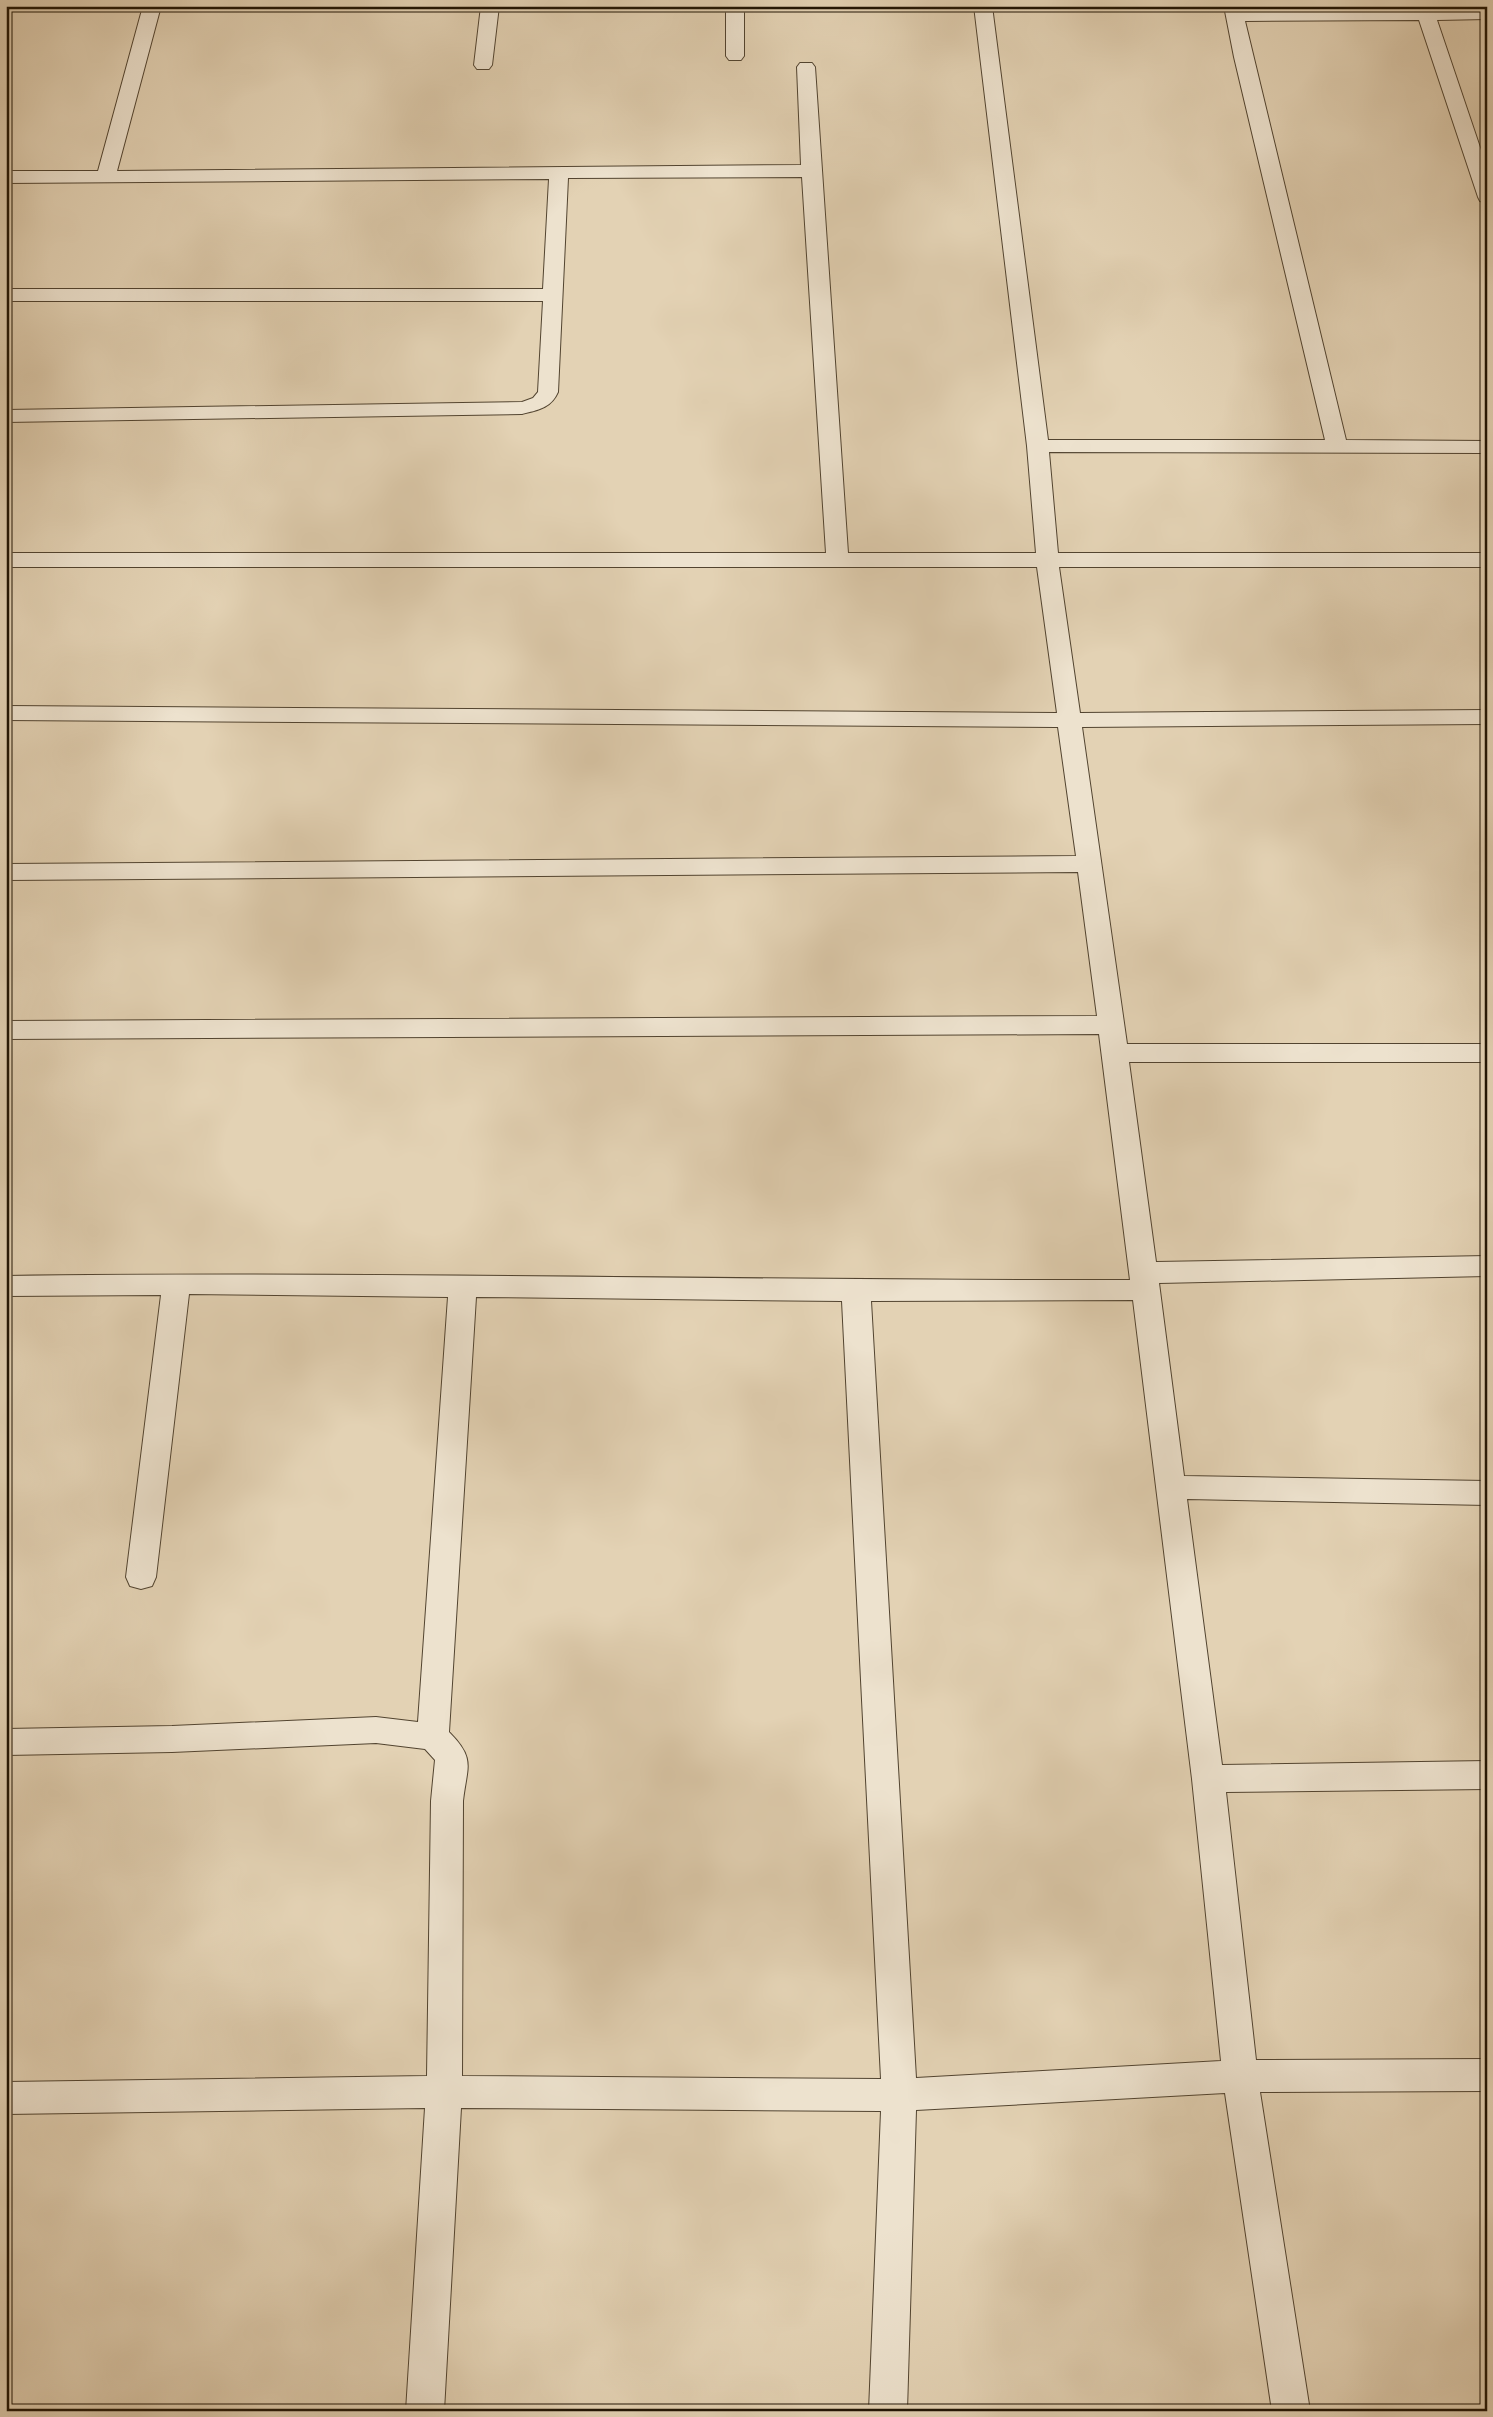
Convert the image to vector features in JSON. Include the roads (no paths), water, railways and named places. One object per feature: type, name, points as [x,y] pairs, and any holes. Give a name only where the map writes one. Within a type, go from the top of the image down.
[{"type":"street","points":[[106,176],[152,6]]},
{"type":"street","points":[[483,66],[490,6]]},
{"type":"street","points":[[735,6],[735,56]]},
{"type":"street","points":[[983,6],[1038,446],[1047,559],[1090,864],[1172,1487],[1208,1779],[1240,2076],[1291,2411]]},
{"type":"street","points":[[1338,446],[1245,67],[1234,11],[1487,14]]},
{"type":"street","points":[[1426,14],[1487,197]]},
{"type":"street","points":[[806,67],[811,171],[837,560]]},
{"type":"street","points":[[6,177],[811,171]]},
{"type":"street","points":[[6,416],[522,408],[540,404],[546,398],[548,392],[559,173]]},
{"type":"street","points":[[6,295],[553,296]]},
{"type":"street","points":[[1038,446],[1487,447]]},
{"type":"street","points":[[6,560],[1487,560]]},
{"type":"street","points":[[6,714],[1070,720],[1487,717]]},
{"type":"street","points":[[6,872],[1090,864]]},
{"type":"street","points":[[6,1030],[1111,1025]]},
{"type":"street","points":[[1115,1053],[1487,1053]]},
{"type":"street","points":[[6,1286],[176,1284],[856,1291],[1144,1282],[1487,1266]]},
{"type":"street","points":[[141,1577],[176,1284]]},
{"type":"street","points":[[432,1737],[463,1288]]},
{"type":"street","points":[[856,1291],[899,2095],[888,2411]]},
{"type":"street","points":[[1172,1487],[1487,1493]]},
{"type":"street","points":[[6,1742],[172,1739],[376,1730],[432,1737],[452,1756],[448,1801],[444,2092],[425,2411]]},
{"type":"street","points":[[1208,1779],[1487,1775]]},
{"type":"street","points":[[6,2098],[444,2092],[899,2095],[1240,2076],[1487,2074]]}]
